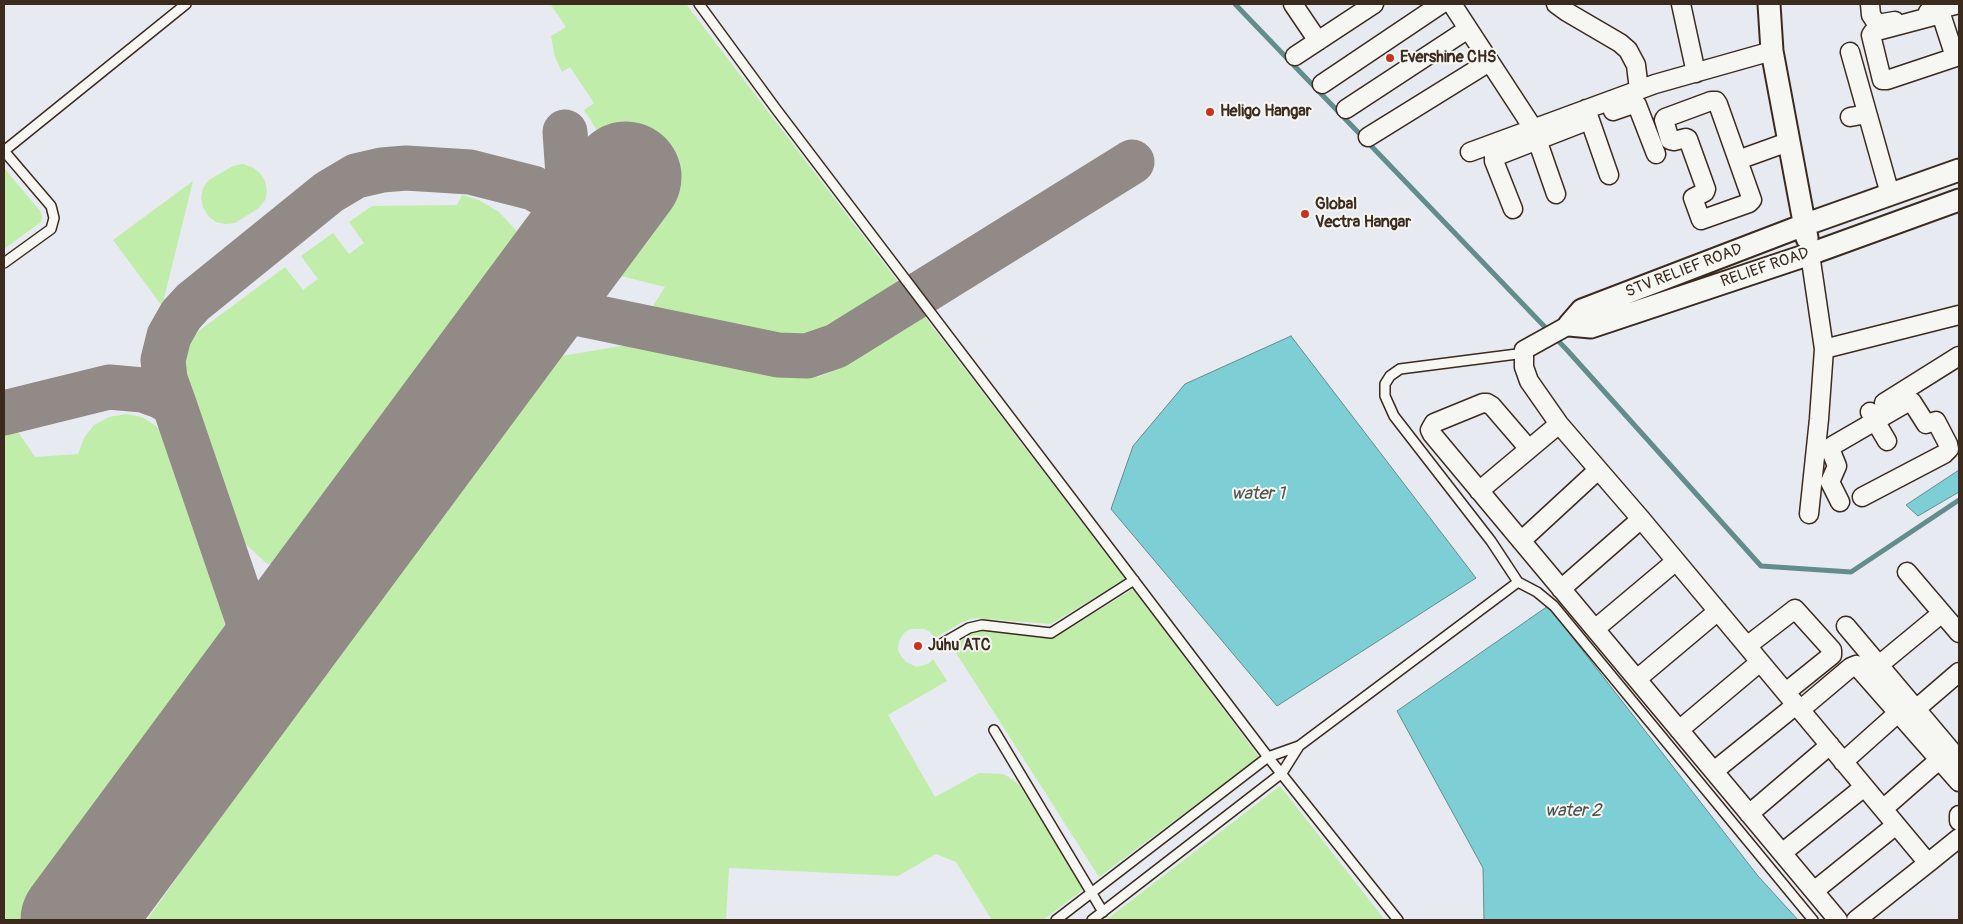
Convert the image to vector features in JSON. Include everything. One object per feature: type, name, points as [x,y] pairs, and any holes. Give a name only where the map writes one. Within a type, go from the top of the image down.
[{"type":"street","points":[[1293,4],[1318,41]]},
{"type":"street","points":[[1295,56],[1318,41],[1348,11],[1374,4]]},
{"type":"street","points":[[1322,84],[1441,4]]},
{"type":"street","points":[[1452,4],[1535,134],[1556,194]]},
{"type":"street","points":[[1556,4],[1620,43],[1628,50],[1636,65],[1640,90]]},
{"type":"street","points":[[1681,4],[1693,74]]},
{"type":"street","points":[[1769,4],[1772,51],[1810,254],[1824,349],[1809,514]]},
{"type":"street","points":[[1870,4],[1871,15],[1877,24],[1959,5]]},
{"type":"street","points":[[1941,14],[1952,22],[1957,57],[1888,80],[1880,78],[1870,37],[1871,34],[1941,14]]},
{"type":"street","points":[[1346,109],[1468,29]]},
{"type":"street","points":[[1679,32],[1693,74]]},
{"type":"street","points":[[1470,152],[1535,134],[1588,114],[1640,90],[1772,51]]},
{"type":"street","points":[[1850,52],[1890,194]]},
{"type":"street","points":[[1368,137],[1490,62]]},
{"type":"street","points":[[1711,101],[1716,101],[1738,160],[1752,198],[1751,202],[1702,220],[1693,198],[1706,190],[1688,139],[1674,142],[1670,140],[1665,118],[1711,101]]},
{"type":"street","points":[[1588,114],[1635,104],[1656,154]]},
{"type":"street","points":[[1588,114],[1609,175]]},
{"type":"street","points":[[1850,118],[1867,114]]},
{"type":"street","points":[[1513,209],[1493,159],[1535,134]]},
{"type":"street","points":[[1738,160],[1788,142]]},
{"type":"street","name":"RELIEF ROAD","points":[[1804,225],[1959,170]]},
{"type":"street","name":"RELIEF ROAD","points":[[1566,326],[1591,327],[1810,254],[1959,200]]},
{"type":"street","name":"STV RELIEF ROAD","points":[[1566,326],[1582,310],[1804,225]]},
{"type":"street","points":[[1654,282],[1663,303]]},
{"type":"street","points":[[1824,349],[1959,315]]},
{"type":"street","points":[[1566,326],[1527,348],[1524,366],[1529,381],[1559,424],[1641,519],[1928,863]]},
{"type":"street","points":[[1840,502],[1830,482],[1836,466],[1831,448],[1834,444],[1959,356]]},
{"type":"street","points":[[1816,446],[1873,417],[1912,402],[1926,424],[1936,421],[1949,449],[1944,454],[1862,497]]},
{"type":"street","points":[[1529,449],[1492,406],[1486,403],[1434,423],[1430,430],[1838,920]]},
{"type":"street","points":[[1873,417],[1887,442]]},
{"type":"street","points":[[1479,491],[1559,424]]},
{"type":"street","points":[[1521,541],[1598,470]]},
{"type":"street","points":[[1561,589],[1641,519]]},
{"type":"street","points":[[1595,629],[1676,561]]},
{"type":"street","points":[[1907,572],[1959,633]]},
{"type":"street","points":[[1747,646],[1795,609],[1832,650],[1832,655],[1794,702]]},
{"type":"street","points":[[1636,679],[1718,611]]},
{"type":"street","points":[[1880,665],[1942,613]]},
{"type":"street","points":[[1846,626],[1880,665],[1907,710]]},
{"type":"street","points":[[1679,730],[1760,662]]},
{"type":"street","points":[[1714,771],[1794,702],[1854,665],[1907,710],[1953,755],[1959,782]]},
{"type":"street","points":[[1843,762],[1907,710],[1959,672]]},
{"type":"street","points":[[1749,814],[1830,745]]},
{"type":"street","points":[[1882,809],[1953,755]]},
{"type":"street","points":[[1782,853],[1864,786]]},
{"type":"street","points":[[1959,816],[1959,821]]},
{"type":"street","points":[[1814,891],[1896,826]]},
{"type":"street","points":[[1856,920],[1959,838]]},
{"type":"lane","points":[[4,262],[51,229],[54,218],[51,206],[4,151],[174,7],[186,4]]},
{"type":"lane","points":[[699,4],[776,110],[1268,757],[1398,920]]},
{"type":"lane","points":[[1527,348],[1517,354],[1400,369],[1390,376],[1385,384],[1384,396],[1394,416],[1491,541],[1518,582],[1537,592],[1554,606],[1813,920]]},
{"type":"lane","points":[[943,643],[969,628],[982,625],[1051,633],[1134,580]]},
{"type":"lane","points":[[1056,920],[1268,757],[1299,746],[1518,582]]},
{"type":"lane","points":[[994,730],[1103,912]]},
{"type":"lane","points":[[1092,920],[1282,773],[1299,746]]},
{"type":"green space","points":[[686,4],[908,295],[818,345],[781,348],[646,317],[665,287],[605,272],[666,188],[611,147],[600,135],[584,110],[594,103],[570,67],[562,72],[555,57],[551,36],[566,27],[551,5]]},
{"type":"green space","points":[[243,164],[252,167],[260,173],[265,181],[267,191],[265,200],[259,208],[235,223],[225,224],[216,222],[208,216],[203,207],[201,198],[203,188],[209,180],[233,166]]},
{"type":"green space","points":[[4,168],[41,212],[42,218],[41,222],[4,249]]},
{"type":"green space","points":[[193,181],[162,306],[113,240]]},
{"type":"green space","points":[[462,195],[479,200],[499,212],[523,238],[526,246],[524,254],[386,430],[371,431],[355,452],[358,472],[298,556],[286,566],[266,563],[239,538],[183,371],[182,358],[187,347],[200,330],[285,267],[303,290],[318,279],[301,256],[333,233],[349,254],[364,243],[349,222],[372,206],[457,205]]},
{"type":"green space","points":[[922,313],[1125,579],[1051,624],[974,618],[962,622],[935,638],[924,629],[910,629],[904,633],[899,641],[898,650],[901,656],[906,662],[917,667],[928,664],[933,659],[947,681],[888,715],[935,797],[979,773],[1003,774],[1019,785],[1084,889],[1043,920],[992,920],[956,862],[936,854],[898,876],[729,868],[726,920],[147,920],[523,388],[546,364],[562,356],[633,344],[793,376],[818,377],[831,372]]},
{"type":"green space","points":[[126,414],[142,417],[156,426],[167,439],[226,626],[224,647],[217,666],[207,684],[35,920],[4,920],[4,430],[16,429],[35,457],[78,454],[84,438],[94,425],[109,417]]},
{"type":"green space","points":[[1133,589],[1259,757],[1099,877],[951,645],[977,631],[1055,637]]},
{"type":"green space","points":[[1280,786],[1385,920],[1106,920]]},
{"type":"water","name":"water 1","points":[[1291,336],[1476,578],[1277,706],[1111,509],[1133,446],[1185,384]]},
{"type":"water","points":[[1959,470],[1959,492],[1918,516],[1906,505]]},
{"type":"water","name":"water 2","points":[[1548,606],[1758,876],[1798,920],[1484,920],[1483,868],[1397,711]]},
{"type":"waterway","points":[[1235,4],[1567,350],[1761,566],[1851,572],[1959,500]]},
{"type":"taxiway","points":[[565,132],[568,175],[574,193],[594,221]]},
{"type":"taxiway","points":[[532,304],[778,355],[807,356],[836,346],[1132,162]]},
{"type":"taxiway","points":[[174,404],[165,379],[163,360],[169,336],[181,315],[193,302],[329,192],[356,176],[382,170],[406,168],[470,172],[533,188],[594,221]]},
{"type":"taxiway","points":[[4,413],[109,387],[143,390],[160,396],[174,404],[256,644],[256,664],[251,685]]},
{"type":"taxiway","points":[[245,608],[265,611],[281,610],[312,602]]},
{"type":"runway","points":[[76,920],[626,177]]},
{"type":"place","name":"Evershine CHS","points":[[1390,58]]},
{"type":"place","name":"Heligo Hangar","points":[[1210,112]]},
{"type":"place","name":"Global Vectra Hangar","points":[[1305,214]]},
{"type":"place","name":"Juhu ATC","points":[[918,646]]}]
